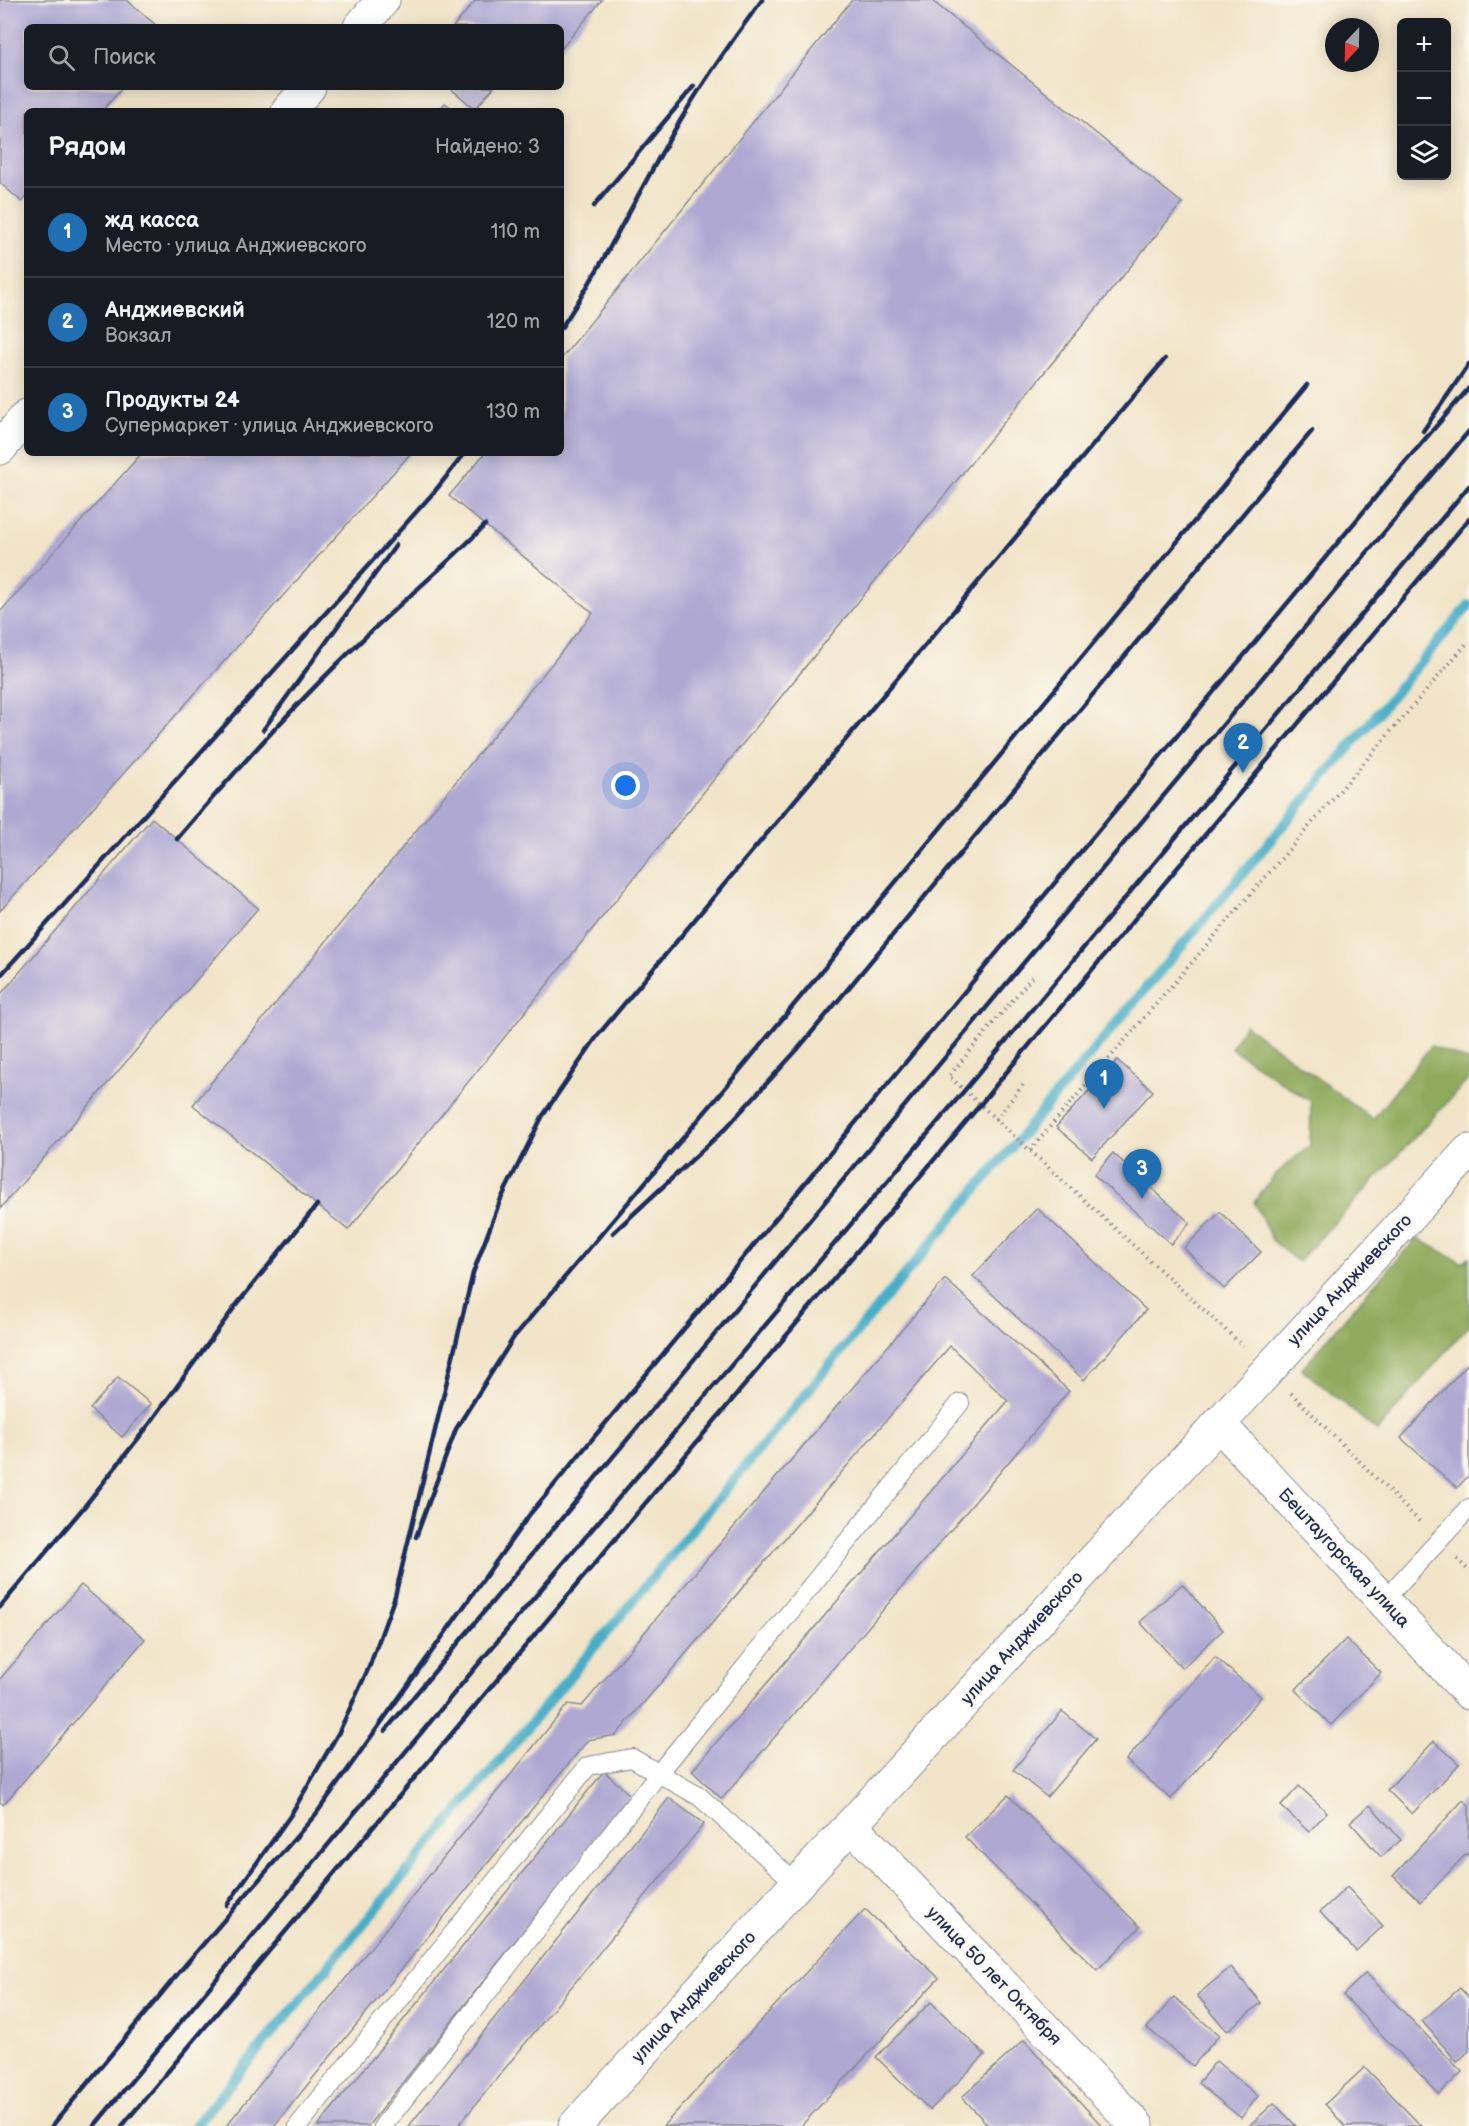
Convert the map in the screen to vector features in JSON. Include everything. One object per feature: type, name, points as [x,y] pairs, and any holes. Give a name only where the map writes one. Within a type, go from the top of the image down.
[{"type":"street","points":[[363,24],[383,0]]},
{"type":"street","points":[[291,108],[306,90]]},
{"type":"street","points":[[0,448],[24,420]]},
{"type":"street","name":"улица Анджиевского","points":[[575,2126],[1469,1151]]},
{"type":"street","name":"Бештаугорская улица","points":[[1218,1424],[1469,1693]]},
{"type":"street","name":"улица 50 лет Октября","points":[[851,1826],[1137,2126]]},
{"type":"lane","points":[[384,2126],[659,1773],[960,1403]]},
{"type":"lane","points":[[1383,1601],[1469,1508]]},
{"type":"lane","points":[[298,2126],[588,1766],[632,1758],[659,1773],[700,1797],[796,1884]]},
{"type":"path","points":[[1032,977],[949,1076],[1029,1149],[1469,641]]},
{"type":"path","points":[[996,1119],[1023,1085]]},
{"type":"green space","points":[[1245,1025],[1373,1119],[1431,1046],[1469,1061],[1469,1079],[1298,1262],[1272,1240],[1254,1202],[1276,1174],[1310,1145],[1311,1102],[1231,1048]]},
{"type":"green space","points":[[1417,1238],[1463,1263],[1469,1257],[1469,1325],[1377,1431],[1302,1369]]},
{"type":"building","points":[[0,0],[127,0],[155,24],[24,24],[24,90],[120,90],[105,108],[24,108],[24,200],[22,202],[0,183]]},
{"type":"building","points":[[476,0],[602,0],[564,45],[564,24],[456,24]]},
{"type":"building","points":[[852,0],[931,0],[1182,203],[348,1230],[193,1105],[593,613],[449,496],[482,456],[564,456],[564,355]]},
{"type":"building","points":[[453,90],[491,90],[474,108]]},
{"type":"building","points":[[445,103],[451,108],[441,108]]},
{"type":"building","points":[[139,456],[408,456],[0,911],[0,612]]},
{"type":"building","points":[[152,818],[258,908],[0,1209],[0,995]]},
{"type":"building","points":[[1117,1060],[1153,1091],[1092,1158],[1056,1127]]},
{"type":"building","points":[[1113,1153],[1190,1223],[1171,1244],[1094,1175]]},
{"type":"building","points":[[1037,1208],[1146,1310],[1084,1380],[973,1276]]},
{"type":"building","points":[[1220,1212],[1261,1252],[1224,1289],[1184,1248]]},
{"type":"building","points":[[945,1279],[1069,1391],[722,1799],[692,1771],[1008,1401],[950,1346],[616,1735],[588,1740],[274,2126],[226,2126],[568,1704],[582,1706]]},
{"type":"building","points":[[1469,1362],[1469,1475],[1457,1488],[1401,1438]]},
{"type":"building","points":[[118,1377],[151,1404],[122,1437],[90,1409]]},
{"type":"building","points":[[1182,1584],[1223,1630],[1182,1668],[1140,1622]]},
{"type":"building","points":[[81,1585],[145,1639],[3,1805],[0,1802],[0,1679]]},
{"type":"building","points":[[1346,1639],[1381,1673],[1331,1725],[1295,1690]]},
{"type":"building","points":[[1215,1657],[1261,1697],[1171,1799],[1126,1760]]},
{"type":"building","points":[[1062,1711],[1096,1739],[1047,1797],[1013,1770]]},
{"type":"building","points":[[1434,1741],[1459,1764],[1412,1814],[1387,1790]]},
{"type":"building","points":[[604,1771],[631,1796],[368,2126],[318,2126]]},
{"type":"building","points":[[1299,1786],[1327,1812],[1309,1832],[1281,1806]]},
{"type":"building","points":[[1008,1795],[1140,1927],[1097,1970],[965,1837]]},
{"type":"building","points":[[669,1798],[704,1824],[458,2126],[409,2126]]},
{"type":"building","points":[[1463,1800],[1469,1805],[1469,1856],[1466,1854],[1421,1902],[1393,1876]]},
{"type":"building","points":[[1370,1805],[1401,1840],[1381,1857],[1350,1822]]},
{"type":"building","points":[[1347,1887],[1383,1926],[1356,1951],[1320,1912]]},
{"type":"building","points":[[865,1909],[939,1978],[801,2126],[663,2126]]},
{"type":"building","points":[[1231,1967],[1261,2003],[1227,2031],[1197,1995]]},
{"type":"building","points":[[1366,1973],[1462,2072],[1439,2094],[1343,1995]]},
{"type":"building","points":[[1460,1988],[1469,1998],[1469,2051],[1457,2062],[1422,2021]]},
{"type":"building","points":[[1174,1997],[1219,2035],[1193,2066],[1147,2028]]},
{"type":"building","points":[[931,2002],[985,2055],[930,2110],[876,2057]]},
{"type":"building","points":[[1024,2040],[1102,2126],[989,2126],[962,2097]]},
{"type":"building","points":[[1216,2061],[1258,2096],[1241,2118],[1198,2083]]},
{"type":"building","points":[[1365,2067],[1421,2126],[1345,2126],[1325,2104]]},
{"type":"building","points":[[1274,2103],[1296,2126],[1249,2126]]},
{"type":"waterway","points":[[195,2126],[974,1192],[1469,605]]},
{"type":"railway","points":[[564,323],[591,281],[693,99],[762,0]]},
{"type":"railway","points":[[594,206],[694,86]]},
{"type":"railway","points":[[227,1905],[290,1816],[339,1732],[370,1665],[395,1596],[473,1273],[500,1201],[542,1117],[598,1035],[1165,359]]},
{"type":"railway","points":[[1423,431],[1469,364]]},
{"type":"railway","points":[[416,1537],[456,1429],[514,1337],[716,1099],[1307,385]]},
{"type":"railway","points":[[52,2126],[186,1964],[316,1814],[530,1514],[1389,481],[1469,388]]},
{"type":"railway","points":[[613,1233],[725,1129],[797,1050],[1312,431]]},
{"type":"railway","points":[[385,1731],[1469,431]]},
{"type":"railway","points":[[0,976],[435,491],[463,456]]},
{"type":"railway","points":[[94,2126],[516,1619],[964,1091],[1469,486]]},
{"type":"railway","points":[[122,2126],[1469,519]]},
{"type":"railway","points":[[177,839],[313,688],[485,525]]},
{"type":"railway","points":[[263,730],[396,545]]},
{"type":"railway","points":[[0,1607],[148,1426],[234,1308],[317,1205]]},
{"type":"place","name":"Анджиевский","points":[[1243,773]]},
{"type":"place","name":"жд касса","points":[[1104,1109]]},
{"type":"place","name":"Продукты 24","points":[[1142,1199]]}]
